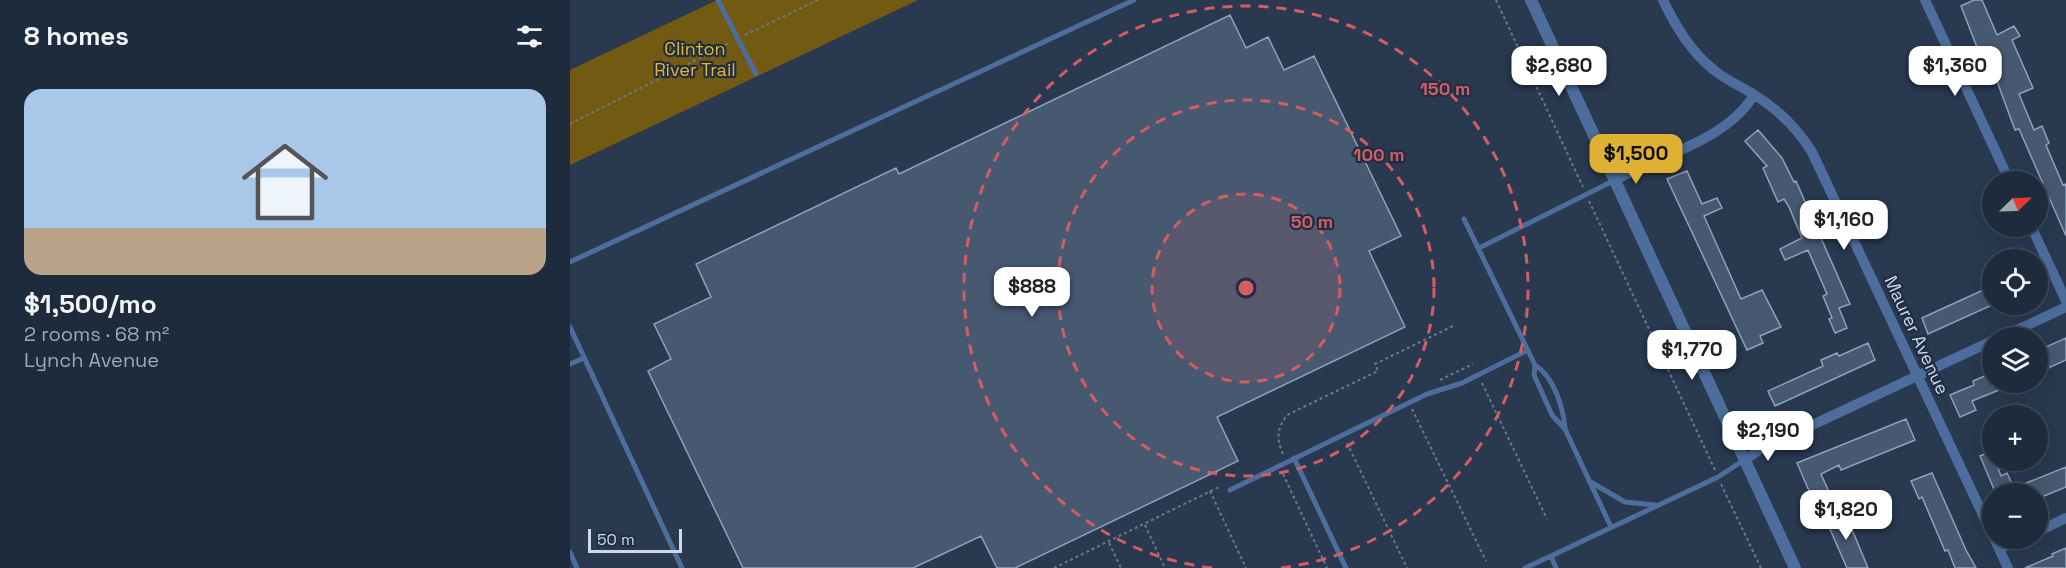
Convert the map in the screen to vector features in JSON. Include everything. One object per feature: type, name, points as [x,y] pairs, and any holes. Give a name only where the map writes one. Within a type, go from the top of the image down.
[{"type":"street","points":[[1530,0],[1795,568]]},
{"type":"street","name":"Maurer Avenue","points":[[1663,0],[1682,36],[1702,60],[1729,81],[1754,94],[1789,122],[1812,152],[1982,513]]},
{"type":"street","points":[[1925,0],[2005,171]]},
{"type":"street","points":[[1615,180],[1720,128],[1741,112],[1754,94]]},
{"type":"street","points":[[2036,237],[2066,301]]},
{"type":"street","points":[[2024,327],[2066,307]]},
{"type":"street","points":[[1745,459],[1761,449],[1982,346]]},
{"type":"street","points":[[2048,527],[2066,518]]},
{"type":"street","name":"Maurer Avenue","points":[[1999,549],[2008,568]]},
{"type":"lane","points":[[718,0],[756,75]]},
{"type":"lane","points":[[570,262],[1134,0]]},
{"type":"lane","points":[[1479,248],[1615,180]]},
{"type":"lane","points":[[1464,219],[1535,365],[1534,375],[1552,415],[1565,429],[1611,527]]},
{"type":"lane","points":[[570,327],[682,568]]},
{"type":"lane","points":[[1230,490],[1343,434],[1409,403],[1461,383],[1528,350]]},
{"type":"lane","points":[[570,364],[584,358]]},
{"type":"lane","points":[[1535,365],[1544,370],[1563,409],[1565,429]]},
{"type":"lane","points":[[1294,458],[1346,568]]},
{"type":"lane","points":[[1525,568],[1718,477],[1745,459]]},
{"type":"lane","points":[[1589,481],[1624,502],[1656,505]]},
{"type":"lane","points":[[570,552],[577,568]]},
{"type":"lane","points":[[1551,556],[1556,568]]},
{"type":"path","points":[[570,124],[818,0]]},
{"type":"path","points":[[1496,0],[1582,184]]},
{"type":"path","points":[[1593,208],[1707,452]]},
{"type":"path","points":[[1282,454],[1278,436],[1279,427],[1287,415],[1378,371],[1375,364],[1455,325]]},
{"type":"path","points":[[1481,381],[1546,519]]},
{"type":"path","points":[[1409,403],[1486,561]]},
{"type":"path","points":[[1343,434],[1407,568]]},
{"type":"path","points":[[1279,465],[1327,568]]},
{"type":"path","points":[[1210,491],[1246,568]]},
{"type":"path","points":[[1729,501],[1761,568]]},
{"type":"path","points":[[1145,525],[1165,568]]},
{"type":"path","points":[[1108,543],[1121,568]]},
{"type":"green space","name":"Clinton River Trail","points":[[717,0],[918,0],[570,165],[570,70]]},
{"type":"building","points":[[1974,0],[1982,0],[1997,35],[2014,26],[2020,36],[2012,40],[2033,88],[2019,94],[2034,130],[2042,126],[2049,143],[2046,145],[2063,185],[2066,184],[2066,236],[2048,195],[2048,171],[2037,171],[2019,129],[2015,130],[1994,73],[1982,51],[1979,52],[1961,6]]},
{"type":"building","points":[[1230,15],[1246,48],[1268,37],[1284,70],[1314,56],[1401,236],[1369,251],[1405,327],[1217,417],[1238,461],[1015,568],[997,568],[981,536],[913,568],[743,568],[648,371],[671,359],[654,324],[711,297],[696,264],[896,168],[899,174]]},
{"type":"building","points":[[1758,130],[1782,158],[1794,182],[1796,181],[1850,304],[1839,308],[1847,328],[1835,333],[1823,296],[1827,294],[1808,250],[1785,260],[1780,249],[1802,238],[1784,199],[1778,202],[1763,168],[1767,166],[1745,141]]},
{"type":"building","points":[[1687,171],[1702,204],[1717,198],[1722,208],[1704,216],[1741,299],[1762,290],[1781,327],[1760,336],[1763,343],[1747,350],[1667,179]]},
{"type":"building","points":[[1982,291],[1982,310],[1928,334],[1922,318]]},
{"type":"building","points":[[2066,338],[2066,360],[2048,368],[2048,346]]},
{"type":"building","points":[[1868,343],[1875,360],[1775,406],[1768,391],[1823,366],[1821,360],[1837,353],[1839,356]]},
{"type":"building","points":[[1982,377],[1982,393],[1992,393],[1972,401],[1976,410],[1960,417],[1950,395],[1974,385],[1973,381]]},
{"type":"building","points":[[1906,419],[1915,440],[1841,470],[1839,465],[1821,474],[1829,492],[1813,500],[1797,463]]},
{"type":"building","points":[[2066,467],[2066,487],[2048,494],[2048,483],[2026,483]]},
{"type":"building","points":[[1986,471],[1999,471],[2001,476],[2007,473],[2012,483],[1991,483]]},
{"type":"building","points":[[1932,473],[1976,568],[1955,568],[1948,550],[1945,551],[1922,497],[1919,499],[1911,481]]},
{"type":"building","points":[[1845,510],[1868,568],[1847,568],[1825,518]]},
{"type":"building","points":[[2066,548],[2066,568],[2025,568],[2053,556],[2052,554]]}]
